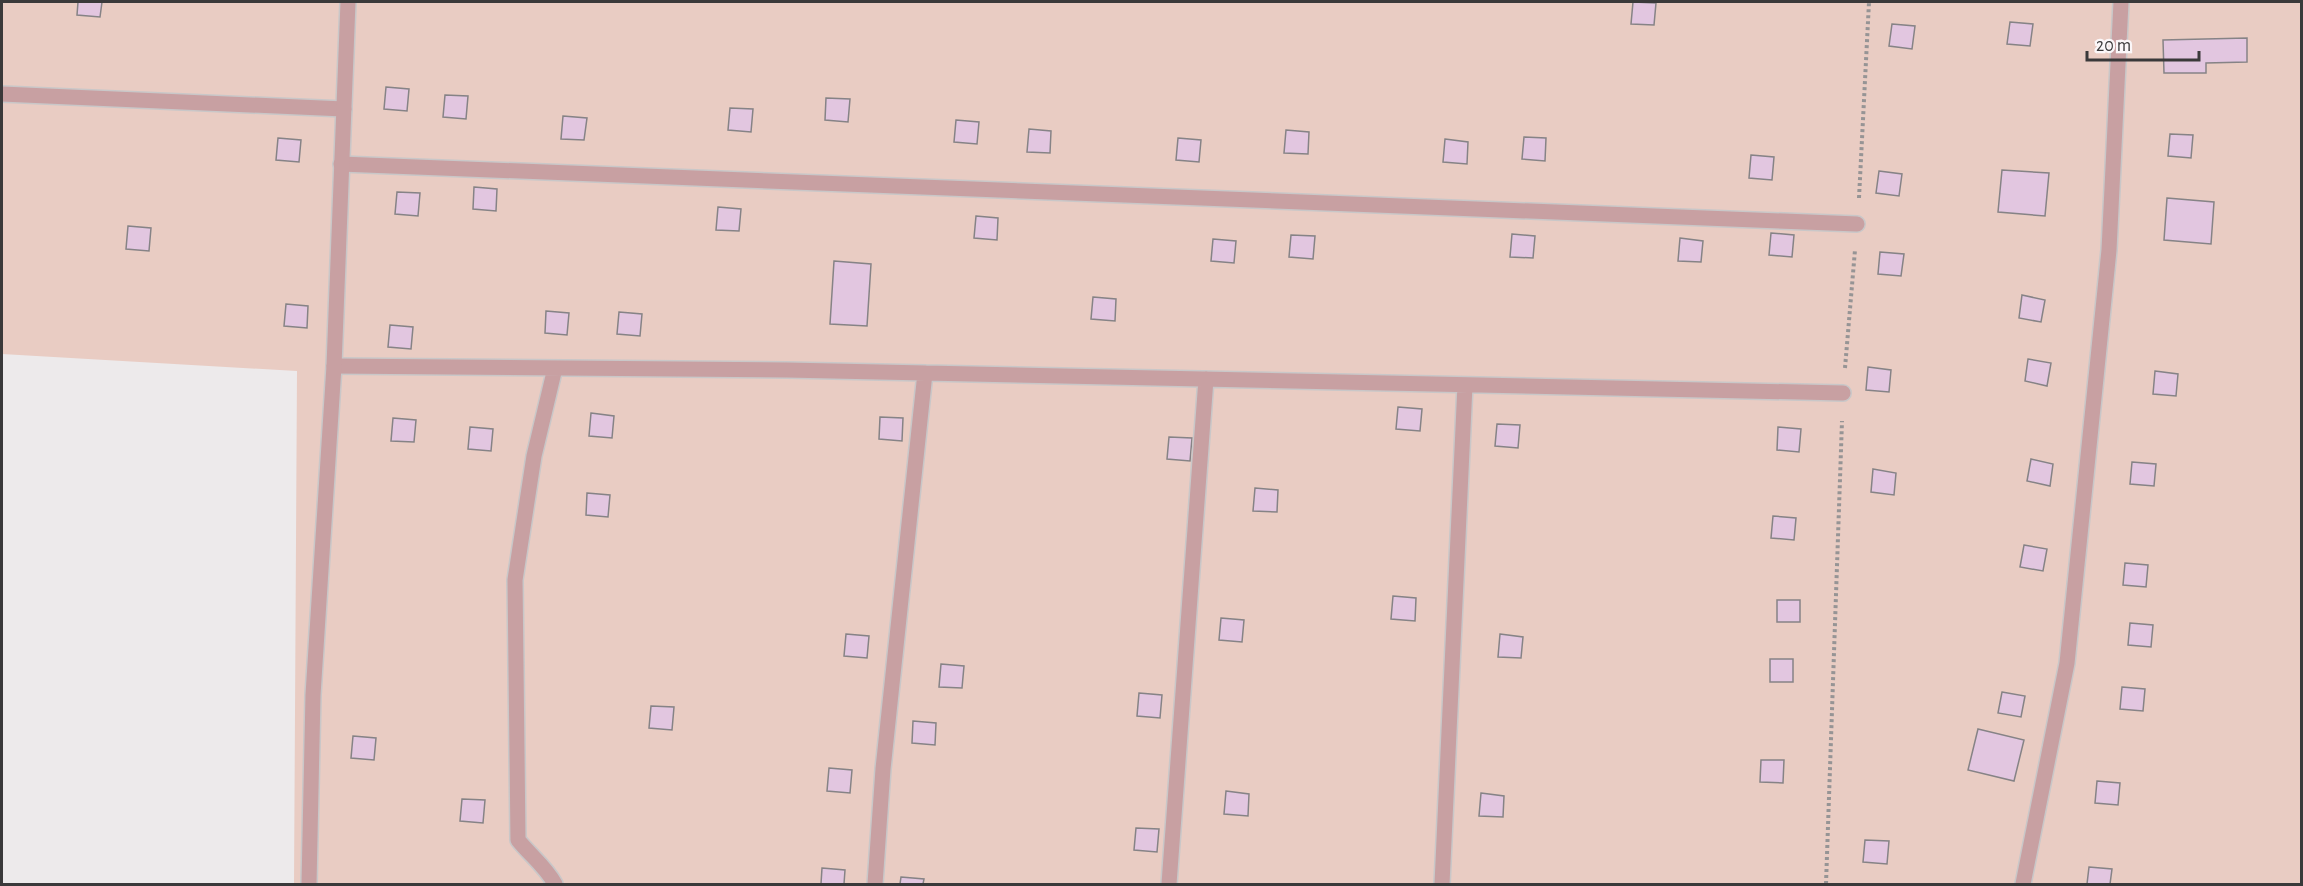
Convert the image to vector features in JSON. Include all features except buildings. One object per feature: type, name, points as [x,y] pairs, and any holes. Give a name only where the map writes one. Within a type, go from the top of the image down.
[{"type":"street","points":[[309,885],[313,694],[334,366],[348,2]]},
{"type":"street","points":[[2023,885],[2067,663],[2109,250],[2121,2]]},
{"type":"street","points":[[2,94],[344,109]]},
{"type":"street","points":[[341,164],[1857,224]]},
{"type":"street","points":[[334,366],[925,373],[1843,393]]},
{"type":"street","points":[[555,368],[534,456],[515,580],[518,840],[548,870],[555,885]]},
{"type":"street","points":[[875,885],[883,768],[925,373]]},
{"type":"street","points":[[1169,885],[1206,379]]},
{"type":"street","points":[[1442,885],[1465,385]]},
{"type":"path","points":[[1826,885],[1843,393],[1857,224],[1869,2]]},
{"type":"shaded area","points":[[2,2],[2301,2],[2301,884],[294,884],[297,371],[2,354]]}]
